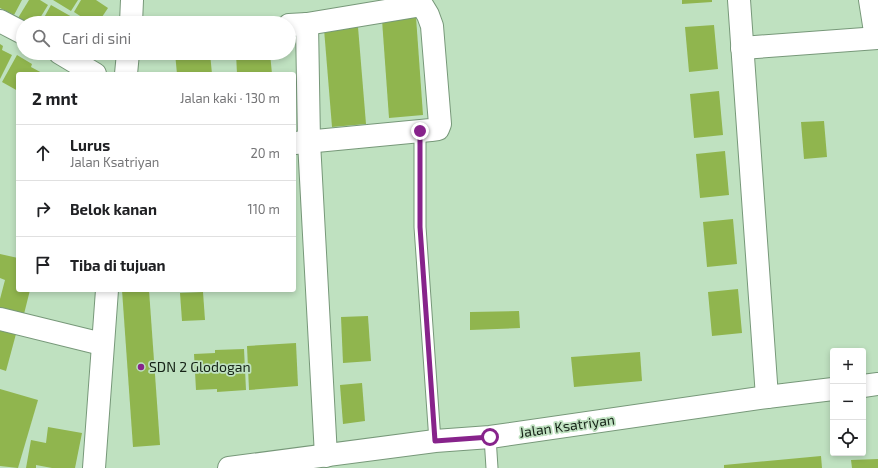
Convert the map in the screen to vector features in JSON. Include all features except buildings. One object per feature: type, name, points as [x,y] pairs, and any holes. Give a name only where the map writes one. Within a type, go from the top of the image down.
[{"type":"street","points":[[131,0],[131,16]]},
{"type":"street","points":[[739,0],[767,397]]},
{"type":"street","points":[[742,48],[877,38],[870,0]]},
{"type":"street","points":[[301,143],[437,130],[440,124],[432,26],[422,3],[298,25],[301,143],[326,456]]},
{"type":"street","points":[[0,21],[16,29]]},
{"type":"street","points":[[72,60],[92,72]]},
{"type":"street","points":[[126,72],[127,60]]},
{"type":"street","points":[[94,468],[106,292]]},
{"type":"street","points":[[0,319],[102,344]]},
{"type":"street","points":[[866,386],[878,384]]},
{"type":"street","name":"Jalan Ksatriyan","points":[[229,468],[435,441],[490,437],[830,389]]},
{"type":"lane","points":[[420,131],[420,227],[435,441]]},
{"type":"lane","points":[[490,437],[492,468]]},
{"type":"place","name":"SDN 2 Glodogan","points":[[141,367]]},
{"type":"route","points":[[420,131],[420,227],[435,441],[490,437]]}]
